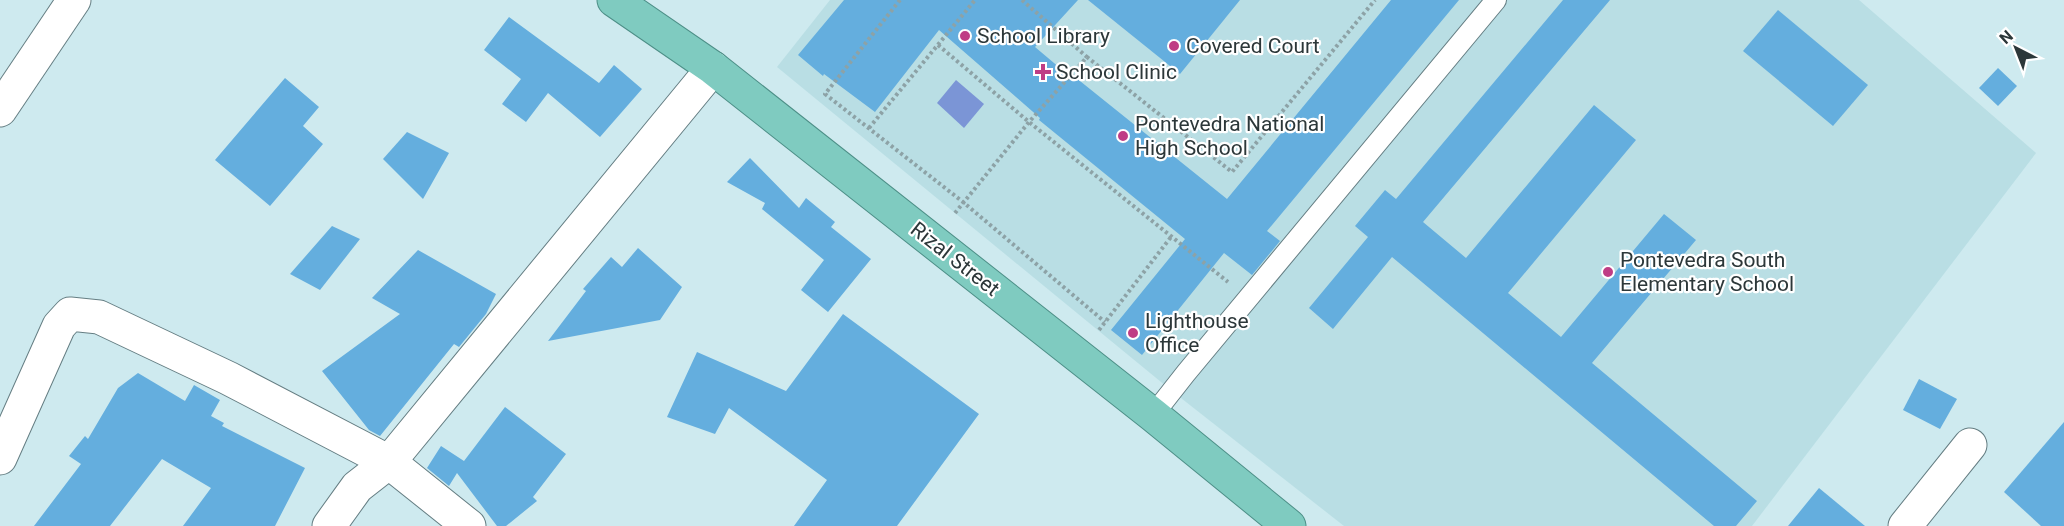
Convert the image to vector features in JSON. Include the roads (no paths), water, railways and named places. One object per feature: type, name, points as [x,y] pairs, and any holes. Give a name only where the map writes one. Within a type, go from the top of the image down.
[{"type":"highway","name":"Rizal Street","points":[[614,0],[713,68],[1153,415],[1288,526]]},
{"type":"street","points":[[1,108],[74,0]]},
{"type":"street","points":[[329,526],[357,487],[389,462],[713,68]]},
{"type":"street","points":[[0,458],[59,326],[70,314],[99,317],[228,378],[389,462],[469,526]]},
{"type":"street","points":[[1905,526],[1970,445]]},
{"type":"lane","points":[[1153,415],[1496,0]]},
{"type":"water","points":[[956,80],[984,104],[964,128],[937,103]]},
{"type":"place","name":"School Library","points":[[965,36]]},
{"type":"place","name":"Covered Court","points":[[1174,46]]},
{"type":"place","name":"School Clinic","points":[[1043,72]]},
{"type":"place","name":"Pontevedra National High School","points":[[1123,136]]},
{"type":"place","name":"Pontevedra South Elementary School","points":[[1608,272]]},
{"type":"place","name":"Lighthouse Office","points":[[1133,333]]}]
